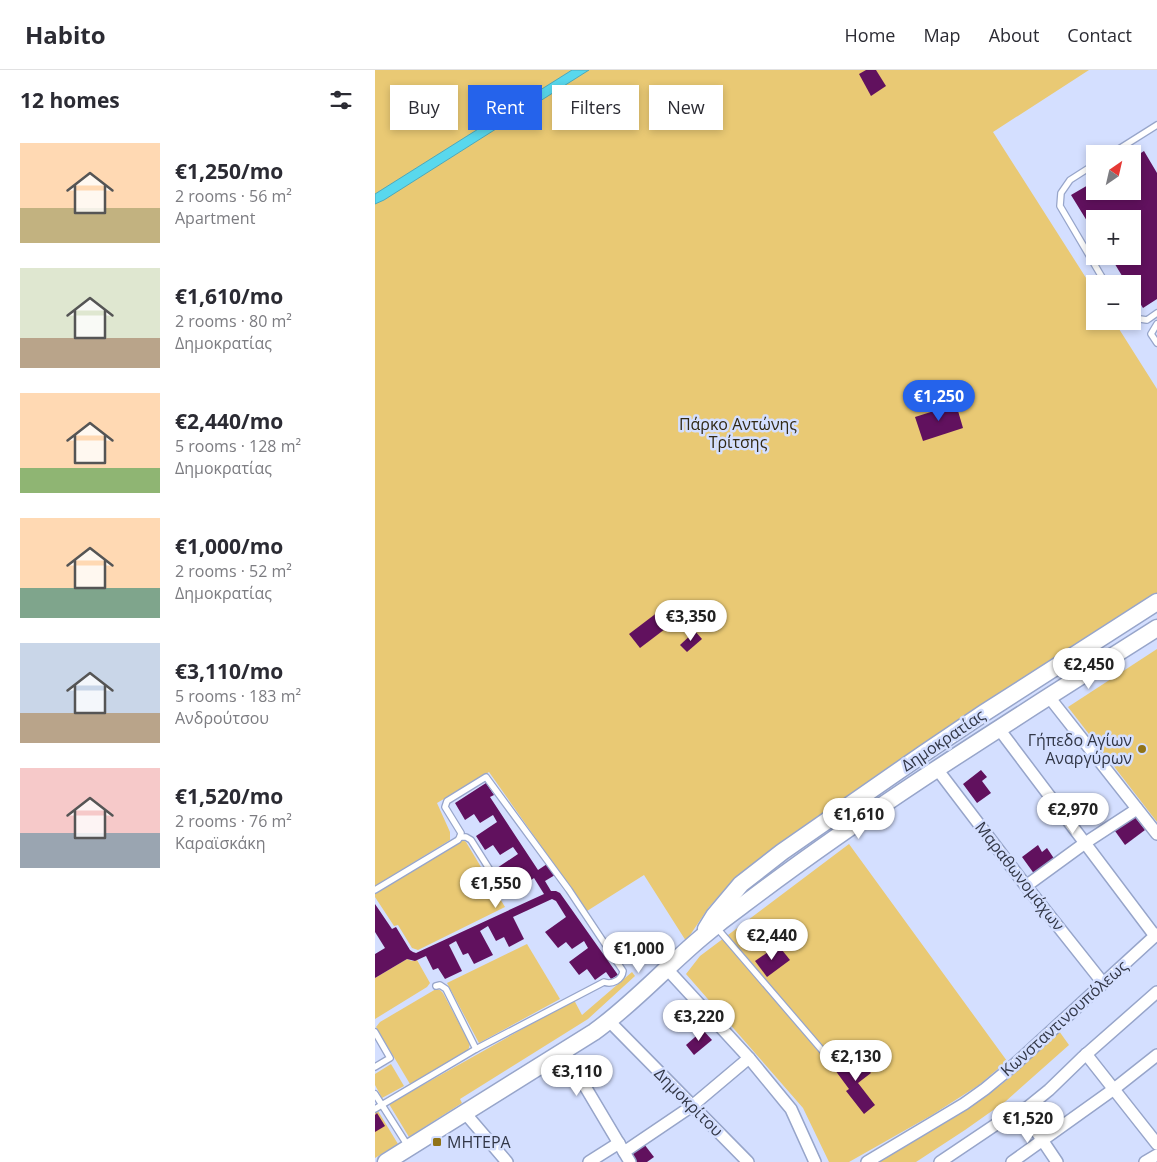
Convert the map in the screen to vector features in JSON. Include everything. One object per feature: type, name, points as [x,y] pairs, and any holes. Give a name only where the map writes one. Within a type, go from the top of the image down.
[{"type":"main road","name":"Δημοκρατίας","points":[[702,938],[714,916],[735,890],[770,860],[984,713],[1157,602]]},
{"type":"main road","name":"Δημοκρατίας","points":[[386,1162],[609,1021],[715,927],[863,818],[1157,628]]},
{"type":"street","points":[[1049,697],[1157,834]]},
{"type":"street","points":[[999,729],[1156,935]]},
{"type":"street","name":"Μαραθωνομάχων","points":[[937,769],[1103,983]]},
{"type":"street","points":[[1026,886],[1085,843],[1137,809]]},
{"type":"street","name":"Κωνσταντινουπόλεως","points":[[867,1162],[939,1120],[985,1089],[1014,1065],[1156,935]]},
{"type":"street","points":[[667,969],[749,1058],[791,1109],[815,1162]]},
{"type":"street","points":[[940,1162],[1007,1116],[1028,1107],[1157,992]]},
{"type":"street","name":"Δημοκρίτου","points":[[609,1021],[748,1162]]},
{"type":"street","points":[[564,1051],[625,1152]]},
{"type":"street","points":[[1086,1054],[1157,1144]]},
{"type":"street","points":[[1012,1162],[1114,1089],[1157,1055]]},
{"type":"street","points":[[589,1162],[625,1152],[693,1106],[749,1058]]},
{"type":"street","points":[[1022,1110],[1057,1162]]},
{"type":"street","points":[[465,1113],[507,1162]]},
{"type":"street","points":[[1145,1162],[1157,1155]]},
{"type":"lane","points":[[1125,145],[1157,125]]},
{"type":"lane","points":[[1086,170],[1070,180],[1061,193],[1060,206],[1101,275]]},
{"type":"lane","points":[[1141,319],[1147,320],[1157,313]]},
{"type":"lane","points":[[1157,324],[1151,334],[1157,343]]},
{"type":"lane","points":[[375,1109],[476,1049],[604,982],[611,983],[622,977],[623,974],[623,971],[569,890],[486,777],[445,804],[461,833],[460,837]]},
{"type":"lane","points":[[375,890],[460,837],[466,837],[471,840],[500,886]]},
{"type":"lane","points":[[715,927],[833,1063]]},
{"type":"lane","points":[[436,986],[446,989],[476,1049]]},
{"type":"lane","points":[[375,1032],[390,1058],[375,1067]]},
{"type":"lane","points":[[375,1094],[409,1147]]},
{"type":"green space","name":"Πάρκο Αντώνης Τρίτσης","points":[[375,70],[1089,70],[993,132],[1086,278],[1086,330],[1120,330],[1157,389],[1157,594],[750,868],[726,888],[709,907],[686,941],[644,875],[587,911],[489,772],[437,803],[450,832],[450,840],[375,886]]},
{"type":"green space","points":[[1157,649],[1157,822],[1068,707]]},
{"type":"green space","points":[[461,840],[466,842],[505,907],[418,950],[412,948],[398,925],[394,926],[375,897],[375,893]]},
{"type":"green space","points":[[849,844],[1007,1061],[979,1085],[932,1115],[849,1162],[829,1162],[803,1108],[686,974],[700,956]]},
{"type":"green space","points":[[527,944],[560,999],[479,1043],[447,983]]},
{"type":"green space","points":[[407,959],[417,960],[430,983],[427,987],[375,1019],[375,978]]},
{"type":"green space","points":[[632,972],[635,976],[588,1019],[460,1099],[462,1103],[409,1137],[389,1104],[574,1000],[582,1015]]},
{"type":"green space","points":[[436,989],[443,993],[470,1044],[468,1051],[410,1084],[376,1027],[380,1022]]},
{"type":"green space","points":[[1059,1031],[1069,1045],[1006,1101],[916,1162],[876,1162],[951,1119],[994,1090]]},
{"type":"green space","points":[[391,1064],[404,1086],[382,1098],[375,1085],[375,1074]]},
{"type":"green space","points":[[378,1111],[398,1144],[375,1158],[375,1113]]},
{"type":"water","points":[[572,70],[589,70],[565,85],[552,85],[552,93],[542,100],[542,89]]},
{"type":"water","points":[[477,130],[494,130],[375,204],[375,194]]},
{"type":"building","points":[[866,70],[876,70],[886,86],[871,96],[859,74]]},
{"type":"building","points":[[1144,151],[1157,173],[1157,299],[1143,308],[1141,305],[1141,275],[1122,275],[1115,265],[1141,265],[1141,210],[1086,210],[1086,219],[1071,195],[1086,186],[1086,200],[1141,200],[1141,153]]},
{"type":"building","points":[[956,404],[963,428],[923,441],[915,417]]},
{"type":"building","points":[[658,612],[669,626],[640,648],[629,634]]},
{"type":"building","points":[[695,631],[702,639],[687,652],[680,645]]},
{"type":"building","points":[[981,770],[987,777],[982,781],[991,793],[977,803],[963,784]]},
{"type":"building","points":[[486,783],[494,795],[490,797],[538,870],[547,864],[555,875],[545,881],[551,891],[560,893],[618,975],[611,979],[606,972],[595,980],[587,969],[579,975],[569,962],[588,948],[584,941],[572,949],[566,942],[558,948],[545,932],[566,917],[556,901],[552,899],[513,917],[524,939],[509,947],[504,937],[496,941],[488,926],[480,931],[493,955],[474,964],[468,953],[463,955],[456,941],[449,945],[462,971],[445,979],[438,968],[433,970],[426,956],[415,961],[407,959],[375,978],[375,954],[385,948],[375,932],[375,904],[392,929],[396,927],[410,950],[416,953],[544,894],[534,878],[521,887],[514,877],[506,882],[497,868],[518,854],[513,847],[500,855],[493,845],[485,850],[476,836],[497,822],[493,815],[480,823],[474,814],[465,820],[455,803]]},
{"type":"building","points":[[1134,816],[1145,830],[1125,845],[1115,831]]},
{"type":"building","points":[[1038,845],[1042,852],[1047,848],[1055,860],[1035,875],[1022,857]]},
{"type":"building","points":[[778,945],[790,960],[767,977],[755,961]]},
{"type":"building","points":[[703,1030],[712,1040],[694,1055],[686,1045]]},
{"type":"building","points":[[855,1054],[871,1073],[858,1083],[875,1105],[864,1114],[846,1091],[849,1089],[835,1070]]},
{"type":"building","points":[[377,1113],[385,1126],[375,1132],[375,1115]]},
{"type":"building","points":[[644,1144],[654,1157],[647,1162],[635,1162],[629,1155]]},
{"type":"place","name":"Γήπεδο Αγίων Αναργύρων","points":[[1142,749]]},
{"type":"place","name":"ΜΗΤΕΡΑ","points":[[437,1142]]}]
